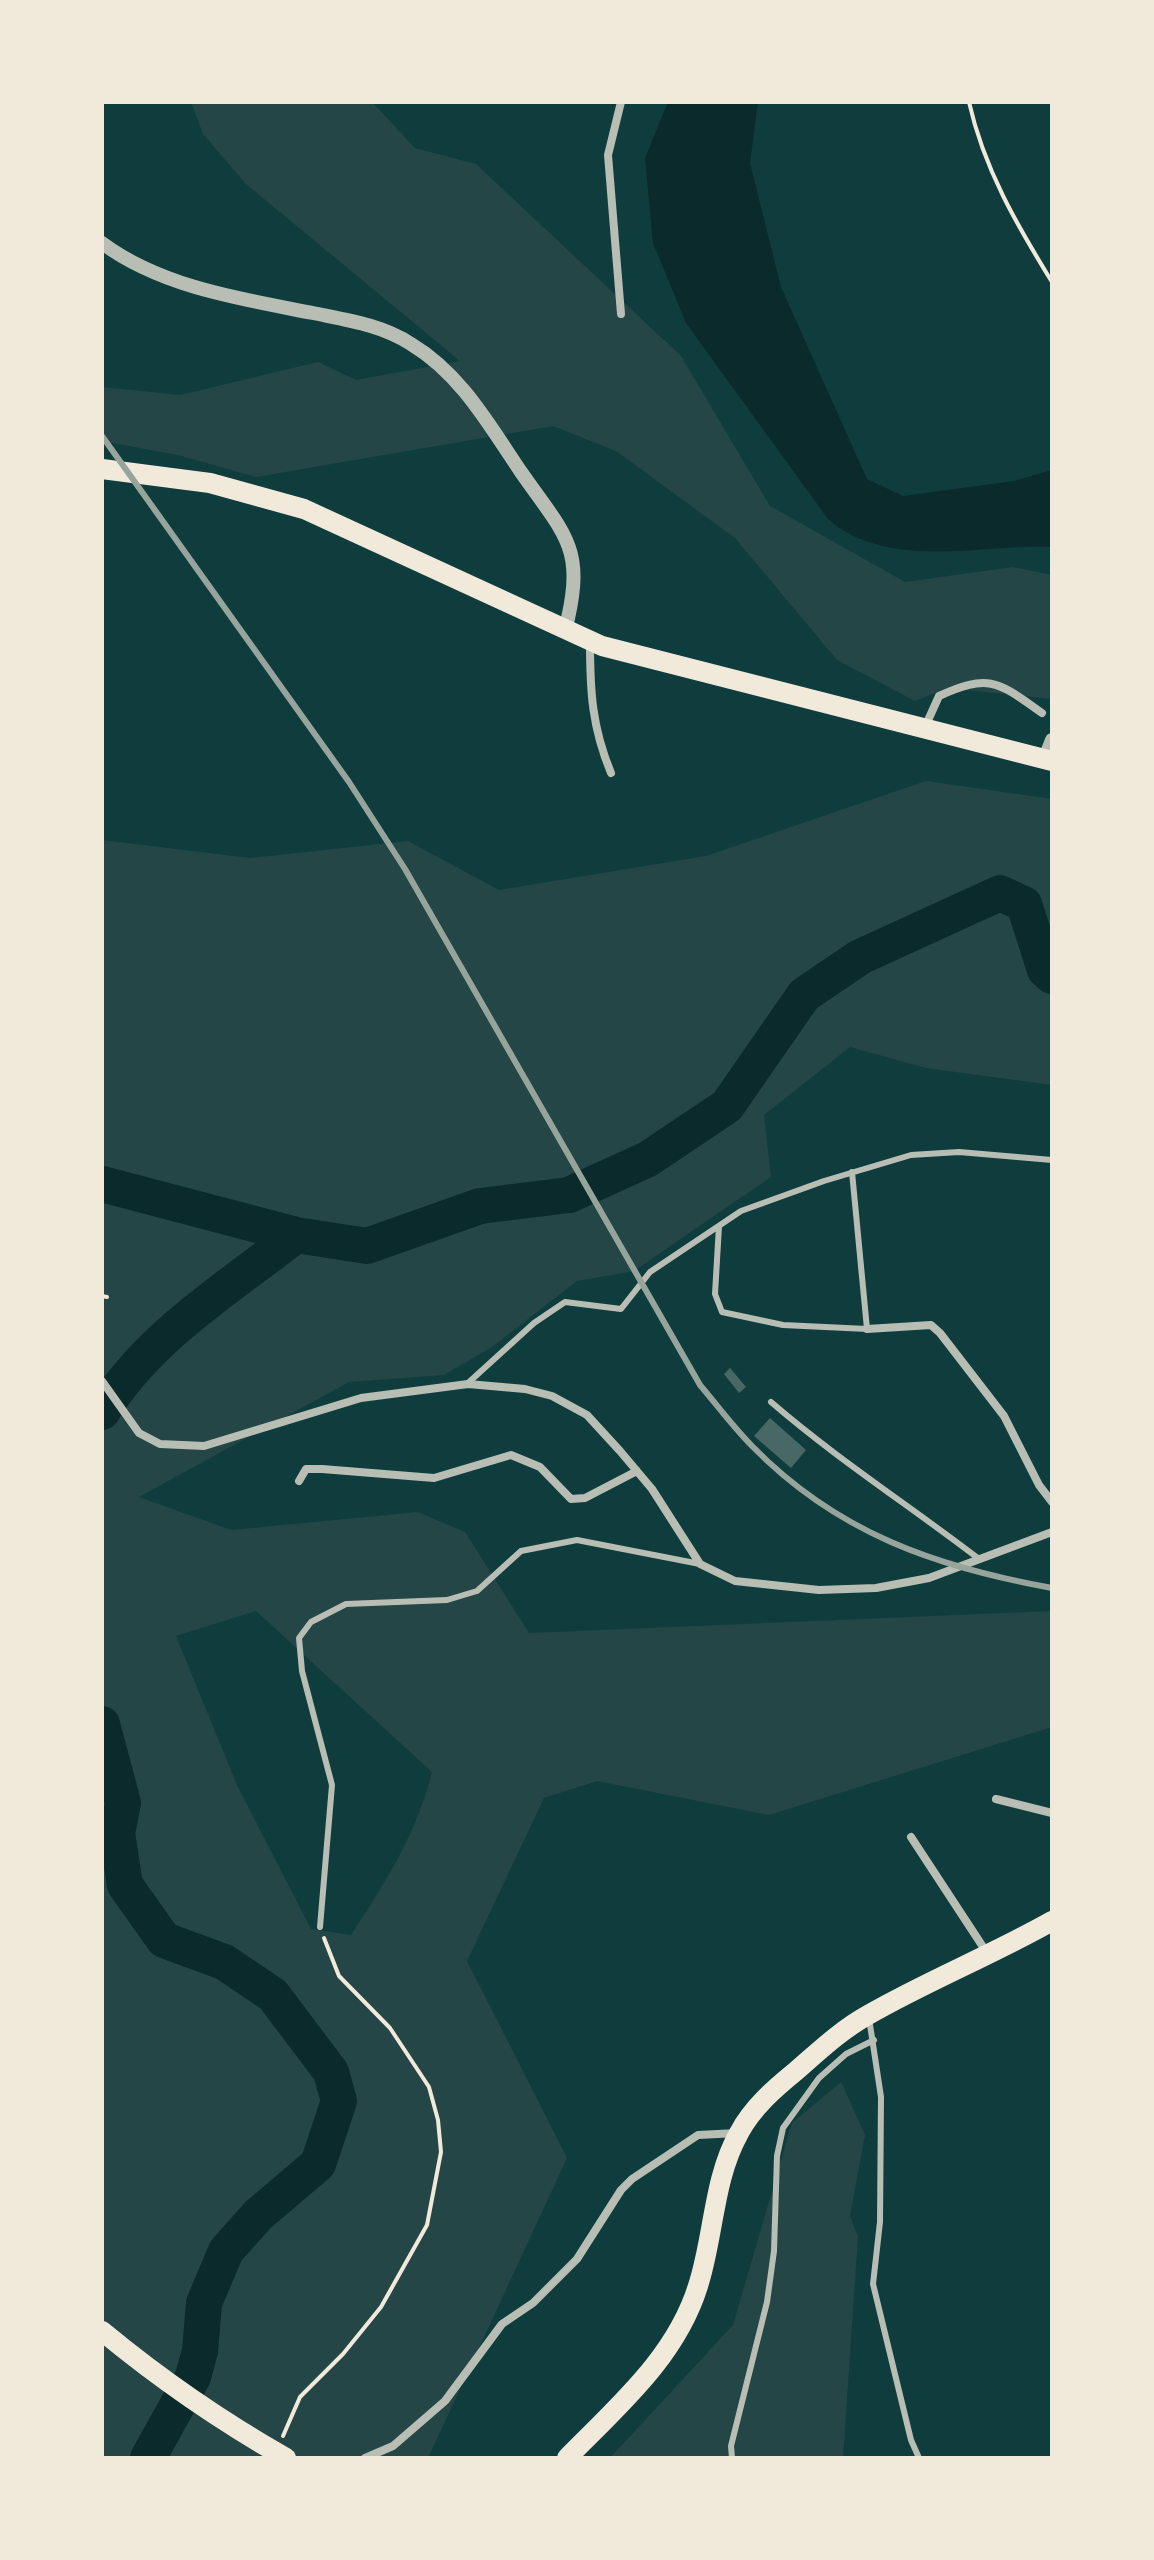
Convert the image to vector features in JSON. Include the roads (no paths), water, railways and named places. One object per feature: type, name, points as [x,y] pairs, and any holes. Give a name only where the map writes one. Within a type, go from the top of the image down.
[{"type":"main road","points":[[102,469],[210,483],[304,509],[590,641],[925,728],[1050,753]]},
{"type":"main road","points":[[567,2458],[655,2367],[680,2330],[698,2286],[725,2168],[739,2133],[769,2094],[838,2035],[868,2014],[990,1957],[1052,1921]]},
{"type":"main road","points":[[102,2331],[225,2422],[283,2450]]},
{"type":"street","points":[[621,102],[608,155],[621,314]]},
{"type":"street","points":[[102,243],[142,269],[240,298],[369,325],[411,343],[457,379],[563,531],[576,575],[565,631]]},
{"type":"street","points":[[590,641],[590,692],[596,736],[611,773]]},
{"type":"street","points":[[925,728],[939,696],[973,681],[1007,688],[1042,713]]},
{"type":"street","points":[[867,1329],[931,1325],[940,1333],[1004,1416],[1039,1485],[1052,1502]]},
{"type":"street","points":[[102,1381],[139,1433],[160,1444],[204,1446],[361,1398],[468,1384],[525,1389],[552,1396],[587,1415],[637,1471],[700,1564],[735,1581],[819,1590],[890,1586],[929,1578],[1052,1532]]},
{"type":"street","points":[[299,1481],[306,1469],[434,1478],[511,1455],[523,1457],[540,1467],[571,1499],[585,1498],[637,1471]]},
{"type":"street","points":[[996,1799],[1052,1813]]},
{"type":"street","points":[[911,1837],[990,1957]]},
{"type":"street","points":[[365,2458],[393,2446],[445,2401],[502,2324],[533,2303],[577,2259],[621,2190],[632,2179],[698,2135],[739,2133]]},
{"type":"lane","points":[[468,1384],[534,1323],[565,1302],[621,1309],[650,1272],[741,1211],[852,1172],[923,1154],[959,1152],[1052,1160]]},
{"type":"lane","points":[[719,1226],[715,1294],[722,1312],[783,1325],[867,1329],[852,1172]]},
{"type":"lane","points":[[771,1402],[810,1436],[979,1559]]},
{"type":"lane","points":[[320,1927],[332,1785],[302,1671],[299,1638],[311,1622],[346,1604],[447,1600],[477,1591],[521,1551],[577,1540],[700,1564]]},
{"type":"lane","points":[[868,2014],[874,2040],[881,2113],[880,2222],[873,2284],[911,2440],[919,2458]]},
{"type":"lane","points":[[732,2458],[731,2446],[767,2302],[774,2251],[777,2156],[783,2128],[819,2078],[846,2054],[874,2040]]},
{"type":"waterway","points":[[102,1184],[296,1235],[367,1246],[480,1206],[569,1195],[648,1159],[727,1106],[804,995],[860,957],[1000,893],[1024,904],[1045,970],[1052,976]]},
{"type":"waterway","points":[[102,1412],[142,1360],[166,1337],[296,1235]]},
{"type":"waterway","points":[[102,1724],[123,1803],[117,1833],[125,1885],[164,1940],[224,1962],[273,1995],[331,2072],[339,2101],[318,2164],[258,2215],[226,2251],[204,2303],[200,2351],[193,2377],[148,2458]]},
{"type":"railway","points":[[102,436],[349,782],[405,869],[700,1385],[725,1416],[785,1476],[818,1502],[854,1524],[929,1557],[1052,1588]]}]
